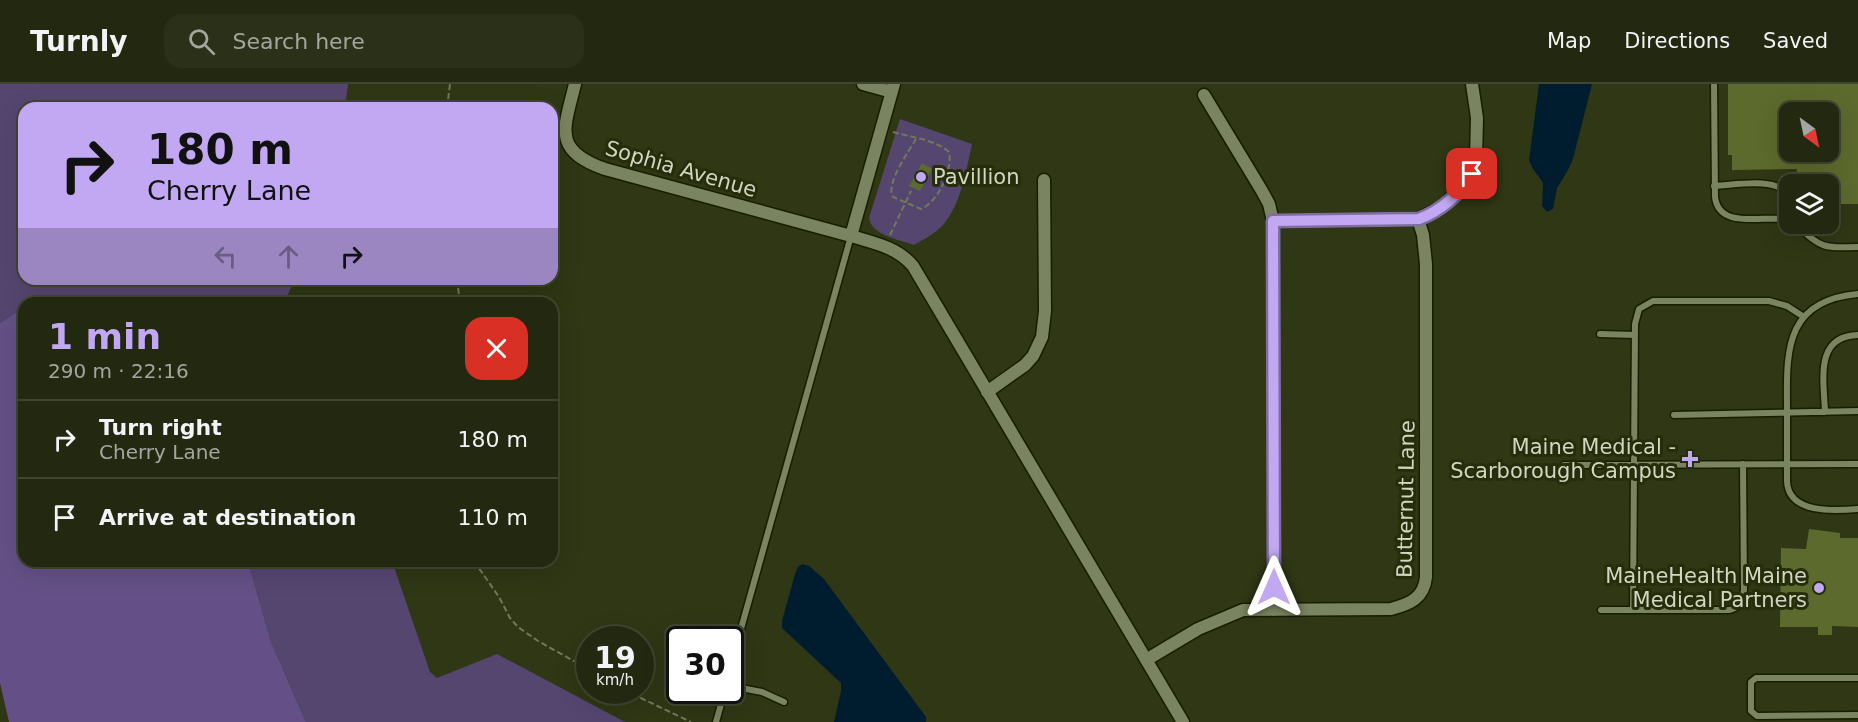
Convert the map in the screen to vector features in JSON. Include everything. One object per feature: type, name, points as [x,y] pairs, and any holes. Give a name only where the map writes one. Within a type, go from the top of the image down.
[{"type":"street","name":"Sophia Avenue","points":[[575,84],[565,134],[570,148],[584,160],[606,169],[885,246],[897,251],[914,266],[1183,722]]},
{"type":"street","points":[[851,236],[893,88],[863,84]]},
{"type":"street","points":[[1273,221],[1419,219],[1430,214],[1453,198],[1472,174],[1476,159],[1477,139],[1472,84]]},
{"type":"street","points":[[1204,95],[1263,191],[1273,221],[1274,610]]},
{"type":"street","points":[[987,392],[1025,365],[1033,356],[1042,336],[1045,311],[1044,180]]},
{"type":"street","name":"Butternut Lane","points":[[1146,660],[1198,629],[1243,610],[1391,609],[1412,603],[1425,587],[1426,249],[1419,219]]},
{"type":"lane","points":[[1714,84],[1714,186],[1717,206],[1721,212],[1733,218],[1779,219]]},
{"type":"lane","points":[[1714,186],[1768,184],[1779,186]]},
{"type":"lane","points":[[1806,235],[1828,247],[1858,248]]},
{"type":"lane","points":[[742,626],[851,236]]},
{"type":"lane","points":[[1858,294],[1837,297],[1816,307],[1796,328],[1788,354],[1787,413],[1788,491],[1800,504],[1823,509],[1858,509]]},
{"type":"lane","points":[[1633,610],[1635,334],[1639,309],[1653,301],[1769,302],[1787,306],[1804,317]]},
{"type":"lane","points":[[1600,334],[1635,334]]},
{"type":"lane","points":[[1825,412],[1826,355],[1830,346],[1837,340],[1858,335]]},
{"type":"lane","points":[[1674,415],[1858,411]]},
{"type":"lane","points":[[1600,610],[1730,610],[1735,609],[1741,603],[1744,573],[1743,464]]},
{"type":"lane","points":[[1564,465],[1858,464]]},
{"type":"lane","points":[[1858,678],[1756,678],[1751,682],[1751,711],[1757,716],[1858,715]]},
{"type":"lane","points":[[744,689],[762,692],[784,702]]},
{"type":"lane","points":[[716,722],[720,704]]},
{"type":"path","points":[[448,102],[450,84]]},
{"type":"path","points":[[882,128],[944,147],[949,152],[950,164],[940,188],[924,208],[913,207],[893,197],[890,189],[916,139]]},
{"type":"path","points":[[885,246],[911,192]]},
{"type":"path","points":[[478,567],[518,627],[576,662]]},
{"type":"path","points":[[653,704],[691,722]]},
{"type":"shaded area","points":[[0,84],[348,84],[346,102],[18,102],[18,285],[292,285],[287,297],[18,297],[18,311],[0,323]]},
{"type":"shaded area","points":[[900,119],[972,144],[962,188],[948,219],[938,230],[914,245],[880,233],[871,224],[869,218]]},
{"type":"shaded area","points":[[18,311],[18,567],[250,567],[271,642],[306,722],[9,722],[0,683],[0,323]]},
{"type":"shaded area","points":[[250,567],[394,567],[430,672],[437,678],[497,654],[576,696],[576,704],[591,704],[625,722],[306,722],[271,642]]},
{"type":"water","points":[[1539,84],[1592,84],[1573,159],[1557,188],[1553,209],[1547,212],[1542,206],[1543,183],[1529,160]]},
{"type":"water","points":[[802,564],[809,566],[824,579],[926,717],[926,722],[834,722],[841,683],[782,628],[795,574]]},
{"type":"building","points":[[1728,84],[1858,84],[1858,204],[1839,204],[1839,174],[1796,174],[1797,169],[1732,170],[1732,155],[1728,155]]},
{"type":"building","name":"Pavillion","points":[[922,163],[932,169],[920,191],[909,186]]},
{"type":"building","name":"MaineHealth Maine Medical Partners","points":[[1809,529],[1840,533],[1840,538],[1858,538],[1858,627],[1832,626],[1832,635],[1818,635],[1818,627],[1780,627],[1781,548],[1806,549]]},
{"type":"place","name":"Pavillion","points":[[921,177]]},
{"type":"place","name":"Maine Medical - Scarborough Campus","points":[[1690,459]]},
{"type":"place","name":"MaineHealth Maine Medical Partners","points":[[1819,588]]},
{"type":"route","points":[[1274,587],[1273,221],[1419,219],[1443,207],[1463,187],[1472,174]]}]
